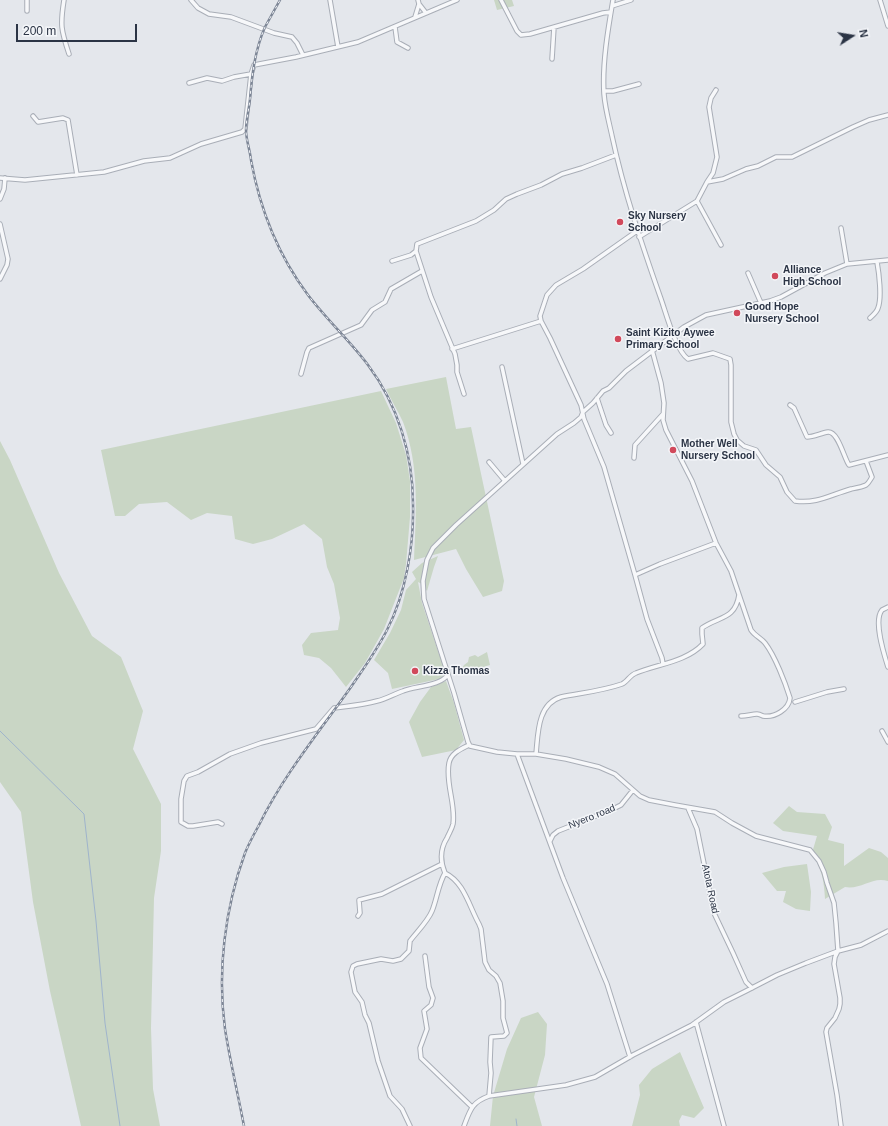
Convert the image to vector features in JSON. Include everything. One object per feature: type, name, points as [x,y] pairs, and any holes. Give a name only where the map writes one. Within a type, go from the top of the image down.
[{"type":"street","points":[[27,0],[27,11]]},
{"type":"street","points":[[64,0],[61,30],[69,54]]},
{"type":"street","points":[[191,0],[198,8],[209,14],[231,17],[274,33],[292,37],[303,55]]},
{"type":"street","points":[[330,0],[338,47]]},
{"type":"street","points":[[0,178],[25,180],[104,172],[144,161],[170,158],[201,144],[244,131],[251,74],[254,65],[338,47],[366,39],[457,0]]},
{"type":"street","points":[[501,0],[519,34],[527,34],[611,12]]},
{"type":"street","points":[[613,0],[606,54],[604,91],[616,155],[637,231],[673,335],[688,360],[713,353],[730,359],[732,369],[731,422],[734,434],[744,446],[756,450],[766,465],[780,476],[787,492],[795,501],[819,501],[869,483],[872,477],[866,461]]},
{"type":"street","points":[[612,6],[631,0]]},
{"type":"street","points":[[880,0],[888,26]]},
{"type":"street","points":[[418,2],[426,13]]},
{"type":"street","points":[[415,17],[418,2]]},
{"type":"street","points":[[395,27],[397,42],[408,48]]},
{"type":"street","points":[[552,59],[554,27]]},
{"type":"street","points":[[189,83],[207,78],[222,81],[234,76],[251,74]]},
{"type":"street","points":[[604,91],[613,91],[639,84]]},
{"type":"street","points":[[639,238],[697,201],[713,173],[717,157],[709,107],[711,98],[716,90]]},
{"type":"street","points":[[707,182],[723,179],[746,169],[758,166],[776,157],[792,157],[858,125],[888,115]]},
{"type":"street","points":[[33,116],[38,122],[63,118],[68,120],[77,175]]},
{"type":"street","points":[[464,394],[452,349],[422,271],[416,251],[416,244],[476,221],[490,213],[506,199],[541,185],[562,174],[616,155]]},
{"type":"street","points":[[0,200],[4,189],[5,178]]},
{"type":"street","points":[[697,201],[721,245]]},
{"type":"street","points":[[0,224],[8,259],[7,265],[0,279]]},
{"type":"street","points":[[842,228],[847,264]]},
{"type":"street","points":[[637,231],[553,288],[546,299],[541,313],[541,320],[583,412],[584,419],[604,467],[647,619],[663,664]]},
{"type":"street","points":[[392,261],[411,255],[416,251]]},
{"type":"street","points":[[469,745],[424,598],[423,581],[427,560],[431,552],[443,538],[523,464],[557,434],[574,422],[603,391],[609,388],[626,371],[652,350],[684,327],[706,315],[781,297],[825,273],[847,264],[888,260]]},
{"type":"street","points":[[870,318],[875,314],[878,308],[879,274],[877,262]]},
{"type":"street","points":[[301,374],[309,348],[361,324],[372,310],[384,302],[389,291],[394,286],[422,271]]},
{"type":"street","points":[[748,273],[761,303]]},
{"type":"street","points":[[452,349],[541,320]]},
{"type":"street","points":[[652,350],[662,382],[664,403],[663,414],[666,430],[697,492],[716,543],[731,571],[751,630],[767,648],[782,675],[790,700],[785,709],[780,713],[765,716],[756,714],[741,716]]},
{"type":"street","points":[[502,367],[523,464]]},
{"type":"street","points":[[597,398],[606,425],[611,433]]},
{"type":"street","points":[[790,405],[794,408],[807,437],[832,432],[837,438],[849,465],[888,455]]},
{"type":"street","points":[[634,458],[635,445],[663,414]]},
{"type":"street","points":[[489,462],[505,481]]},
{"type":"street","points":[[635,575],[716,543]]},
{"type":"street","points":[[536,754],[538,732],[542,715],[549,704],[556,698],[622,684],[633,674],[683,658],[703,645],[702,628],[732,613],[739,593]]},
{"type":"street","points":[[888,607],[882,610],[878,617],[880,637],[888,667]]},
{"type":"street","points":[[222,824],[218,822],[188,826],[181,822],[181,799],[184,782],[187,776],[198,772],[227,755],[257,744],[316,730],[334,708],[377,702],[407,689],[426,686],[440,681],[445,679],[448,674]]},
{"type":"street","points":[[795,702],[827,692],[844,689]]},
{"type":"street","points":[[882,731],[888,742]]},
{"type":"street","points":[[489,1096],[491,1073],[491,1037],[503,1036],[507,1034],[503,1018],[503,998],[498,979],[489,970],[485,962],[479,924],[462,889],[445,873],[442,864],[442,849],[454,821],[450,790],[449,763],[453,755],[469,745],[485,750],[517,754],[536,754],[566,759],[606,769],[622,779],[640,796],[649,800],[715,812],[756,836],[810,850],[819,861],[824,872],[826,883],[834,903],[838,951],[834,960],[840,1004],[835,1018],[827,1028],[826,1032],[841,1126]]},
{"type":"street","points":[[517,754],[549,842],[606,984],[630,1057]]},
{"type":"street","name":"Nyero road","points":[[549,842],[553,835],[558,831],[621,805],[633,790]]},
{"type":"street","name":"Atota Road","points":[[688,808],[697,829],[714,913],[746,982],[752,988]]},
{"type":"street","points":[[358,916],[360,913],[359,900],[382,894],[442,864]]},
{"type":"street","points":[[410,1126],[402,1110],[390,1096],[378,1061],[369,1023],[365,1015],[362,1002],[355,992],[351,972],[353,966],[357,964],[381,959],[396,961],[407,954],[409,951],[410,941],[432,912],[441,880],[445,873]]},
{"type":"street","points":[[464,1126],[472,1107],[480,1099],[489,1096],[574,1084],[595,1077],[696,1022],[724,1002],[777,975],[838,951],[861,945],[888,931]]},
{"type":"street","points":[[425,956],[429,987],[433,994],[433,1001],[432,1005],[424,1011],[427,1029],[420,1045],[420,1055],[424,1062],[472,1107]]},
{"type":"street","points":[[696,1022],[724,1126]]},
{"type":"green space","points":[[494,0],[512,0],[514,6],[497,10]]},
{"type":"green space","points":[[446,377],[456,429],[471,427],[504,581],[502,591],[483,597],[456,549],[414,560],[416,490],[412,456],[403,422],[386,389]]},
{"type":"green space","points":[[381,391],[396,423],[406,455],[410,481],[410,517],[406,564],[404,578],[384,629],[365,663],[346,687],[331,668],[319,658],[304,655],[302,645],[311,633],[338,630],[340,618],[334,584],[327,567],[322,539],[304,524],[272,539],[253,544],[235,539],[232,516],[207,513],[191,520],[167,502],[139,504],[125,516],[115,516],[101,450]]},
{"type":"green space","points":[[0,441],[10,460],[59,573],[92,636],[121,657],[143,711],[133,749],[161,804],[161,851],[154,898],[151,1028],[153,1089],[160,1126],[81,1126],[50,991],[33,902],[21,812],[0,782]]},
{"type":"green space","points":[[438,556],[427,591],[422,584],[418,582],[422,603],[439,654],[448,672],[439,679],[392,689],[388,673],[374,660],[390,633],[401,610],[406,590],[416,579],[412,572],[422,563]]},
{"type":"green space","points":[[487,652],[490,665],[466,672],[461,670],[468,662],[469,657],[475,655],[478,657]]},
{"type":"green space","points":[[446,681],[454,703],[464,740],[456,750],[422,757],[409,722],[420,702],[431,687]]},
{"type":"green space","points":[[789,806],[797,812],[825,814],[832,827],[828,840],[844,844],[844,866],[869,848],[881,852],[888,858],[888,881],[877,880],[856,887],[845,887],[825,899],[822,875],[812,853],[817,836],[783,831],[773,823]]},
{"type":"green space","points":[[807,864],[811,892],[810,911],[796,909],[783,902],[786,891],[777,891],[762,873],[784,867]]},
{"type":"green space","points":[[538,1012],[547,1024],[545,1055],[534,1097],[542,1126],[490,1126],[493,1096],[507,1049],[521,1018]]},
{"type":"green space","points":[[680,1052],[704,1108],[694,1118],[682,1115],[679,1121],[680,1126],[632,1126],[640,1095],[639,1085],[652,1069]]},
{"type":"waterway","points":[[0,731],[84,814],[96,921],[105,1023],[120,1126]]},
{"type":"waterway","points":[[516,1119],[517,1126]]},
{"type":"railway","points":[[244,1126],[225,1029],[222,985],[224,940],[232,896],[238,874],[250,842],[279,789],[379,645],[394,616],[408,568],[413,520],[412,486],[407,449],[402,431],[388,397],[379,380],[368,365],[354,347],[315,304],[297,280],[279,248],[259,197],[247,141],[246,122],[250,103],[256,53],[265,27],[280,0]]},
{"type":"place","name":"Sky Nursery School","points":[[620,222]]},
{"type":"place","name":"Alliance High School","points":[[775,276]]},
{"type":"place","name":"Good Hope Nursery School","points":[[737,313]]},
{"type":"place","name":"Saint Kizito Aywee Primary School","points":[[618,339]]},
{"type":"place","name":"Mother Well Nursery School","points":[[673,450]]},
{"type":"place","name":"Kizza Thomas","points":[[415,671]]}]
